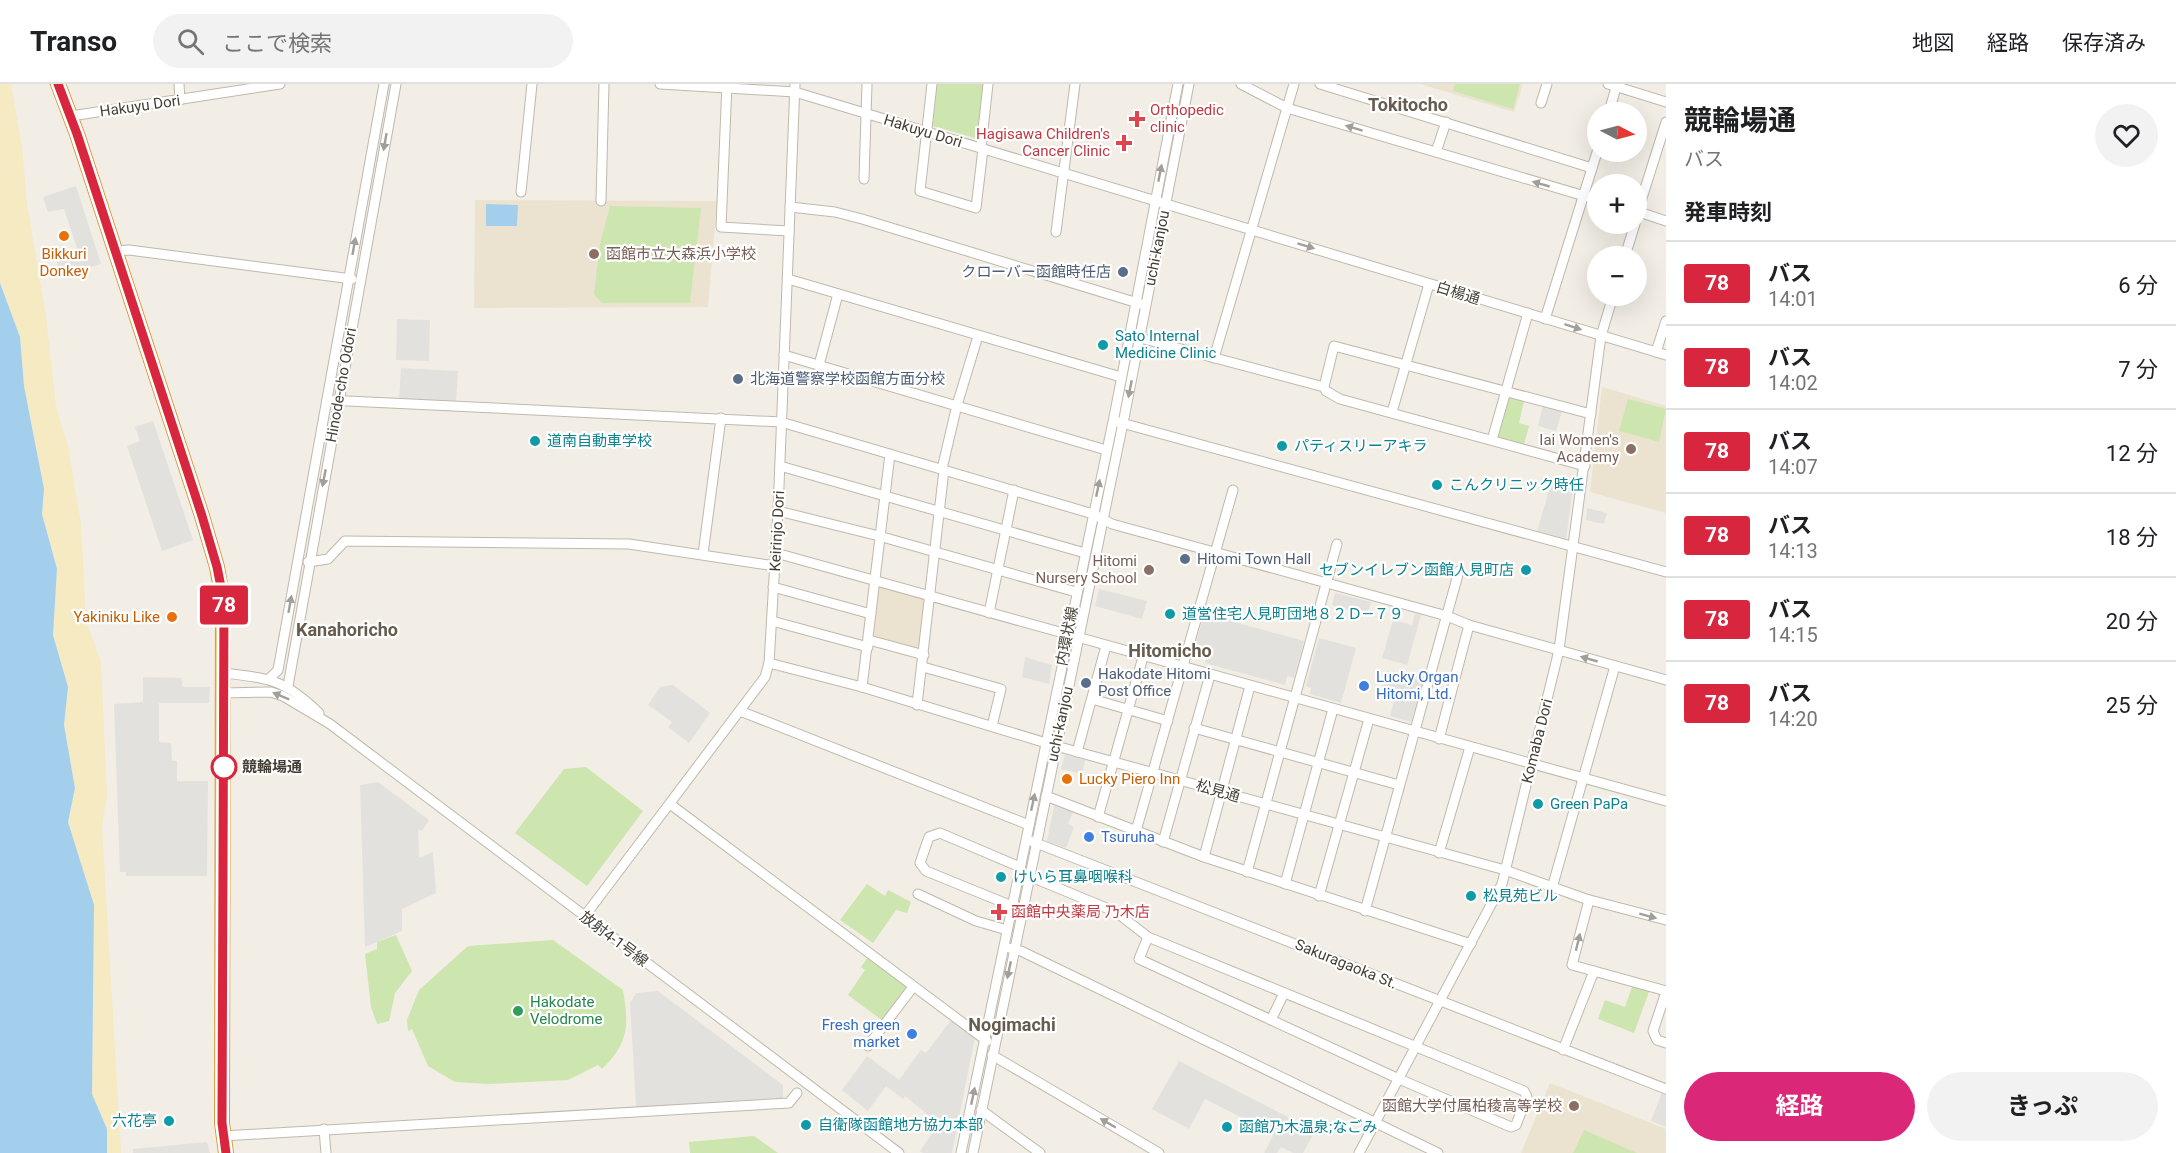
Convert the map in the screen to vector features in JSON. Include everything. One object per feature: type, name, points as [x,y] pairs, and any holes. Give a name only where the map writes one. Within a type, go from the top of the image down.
[{"type":"highway","points":[[58,84],[71,116],[217,567],[224,602],[223,1136],[226,1153]]},
{"type":"street","points":[[179,84],[180,100]]},
{"type":"street","name":"Hakuyu Dori","points":[[71,116],[280,84]]},
{"type":"street","name":"Hinode-cho Odori","points":[[269,679],[278,670],[384,84]]},
{"type":"street","name":"Hinode-cho Odori","points":[[288,686],[308,562],[396,84]]},
{"type":"street","points":[[521,192],[532,84]]},
{"type":"street","points":[[601,201],[604,84]]},
{"type":"street","name":"Hakuyu Dori","points":[[660,84],[795,88],[864,113],[1250,229]]},
{"type":"street","points":[[864,179],[864,113],[867,84]]},
{"type":"street","points":[[932,84],[920,191],[976,208],[988,84]]},
{"type":"street","points":[[1056,232],[1075,84]]},
{"type":"street","name":"内環状線","points":[[961,1153],[1121,377],[1178,84]]},
{"type":"street","name":"uchi-kanjou","points":[[973,1153],[1123,423],[1189,84]]},
{"type":"street","points":[[1241,84],[1287,108],[1587,197]]},
{"type":"street","points":[[1214,358],[1294,84]]},
{"type":"street","points":[[1320,84],[1592,168]]},
{"type":"street","points":[[1541,103],[1547,84]]},
{"type":"street","points":[[1610,102],[1614,85],[1666,102]]},
{"type":"street","points":[[727,86],[721,226],[789,231]]},
{"type":"street","name":"Keirinjo Dori","points":[[584,917],[740,711],[765,676],[770,663],[795,88]]},
{"type":"street","points":[[1436,152],[1446,122]]},
{"type":"street","points":[[1647,182],[1666,122]]},
{"type":"street","points":[[1545,319],[1594,162]]},
{"type":"street","points":[[790,207],[853,217],[1146,305]]},
{"type":"street","points":[[1647,216],[1666,220]]},
{"type":"street","name":"白楊通","points":[[1250,229],[1661,353]]},
{"type":"street","points":[[113,251],[129,250],[360,279]]},
{"type":"street","points":[[788,279],[1121,377]]},
{"type":"street","points":[[1392,412],[1429,284]]},
{"type":"street","points":[[819,365],[838,294]]},
{"type":"street","name":"Komaba Dori","points":[[1359,1153],[1418,1047],[1502,884],[1559,650],[1601,336],[1610,306]]},
{"type":"street","points":[[1492,440],[1528,313]]},
{"type":"street","points":[[1661,353],[1666,321]]},
{"type":"street","points":[[917,705],[943,470],[957,405],[978,336]]},
{"type":"street","points":[[1140,338],[1324,387]]},
{"type":"street","points":[[1585,466],[1340,399],[1326,392],[1324,387],[1334,346],[1591,414]]},
{"type":"street","points":[[784,355],[1106,450]]},
{"type":"street","points":[[327,400],[781,422],[1014,490],[1103,519],[1447,615],[1469,625],[1666,680]]},
{"type":"street","points":[[703,555],[721,418]]},
{"type":"street","points":[[1112,421],[1666,572]]},
{"type":"street","points":[[862,687],[890,454]]},
{"type":"street","points":[[780,466],[1085,553]]},
{"type":"street","points":[[989,613],[1014,490]]},
{"type":"street","points":[[1136,831],[1233,490]]},
{"type":"street","points":[[778,511],[879,536],[1076,592]]},
{"type":"street","points":[[308,562],[328,559],[345,541],[599,542],[775,566]]},
{"type":"street","points":[[1247,872],[1337,544]]},
{"type":"street","points":[[776,553],[1666,801]]},
{"type":"street","points":[[1365,911],[1459,571]]},
{"type":"street","points":[[773,587],[871,614]]},
{"type":"street","points":[[771,621],[924,655]]},
{"type":"street","points":[[1439,739],[1469,625]]},
{"type":"street","points":[[1077,752],[1106,646]]},
{"type":"street","points":[[1098,817],[1143,657]]},
{"type":"street","name":"松見通","points":[[770,663],[862,687],[1056,747],[1504,870],[1589,900],[1666,920]]},
{"type":"street","points":[[1552,888],[1615,666]]},
{"type":"street","points":[[922,667],[1001,689],[992,726]]},
{"type":"street","name":"放射4-1号線","points":[[225,673],[269,679],[288,686],[330,724],[899,1153]]},
{"type":"street","points":[[1163,842],[1210,675]]},
{"type":"street","points":[[1204,857],[1250,686]]},
{"type":"street","name":"放射4-1号線","points":[[225,693],[271,692],[283,696],[330,724]]},
{"type":"street","points":[[1092,699],[1168,721]]},
{"type":"street","points":[[1285,884],[1333,709]]},
{"type":"street","points":[[740,711],[1029,825]]},
{"type":"street","points":[[1320,896],[1369,719]]},
{"type":"street","points":[[1194,728],[1399,785]]},
{"type":"street","points":[[1439,853],[1470,747]]},
{"type":"street","points":[[1046,796],[1247,872],[1471,944]]},
{"type":"street","points":[[670,804],[985,1039],[993,1050],[1159,1153]]},
{"type":"street","points":[[1012,906],[926,871],[920,863],[929,837],[940,833],[1020,867]]},
{"type":"street","name":"Sakuragaoka St.","points":[[1026,839],[1666,1089]]},
{"type":"street","points":[[1029,876],[1116,912],[1148,937],[1524,1091],[1527,1097],[1516,1125],[1511,1127],[1400,1079],[1139,959],[1148,937]]},
{"type":"street","points":[[918,894],[976,921],[1007,930]]},
{"type":"street","points":[[1589,900],[1572,965],[1666,992],[1653,1031],[1657,1040],[1666,1043]]},
{"type":"street","points":[[1004,947],[1014,949],[1438,1153]]},
{"type":"street","points":[[1563,1050],[1594,971]]},
{"type":"street","points":[[868,1047],[914,987]]},
{"type":"street","points":[[1270,1020],[1284,993]]},
{"type":"street","points":[[223,1136],[789,1103],[797,1093]]},
{"type":"street","points":[[981,1110],[1041,1153]]},
{"type":"street","points":[[324,1129],[326,1153]]},
{"type":"shaded area","points":[[1420,84],[1523,84],[1514,112]]},
{"type":"shaded area","points":[[76,186],[101,264],[59,278],[57,262],[79,254],[64,209],[48,212],[43,197]]},
{"type":"shaded area","name":"函館市立大森浜小学校","points":[[475,200],[717,201],[708,307],[474,308]]},
{"type":"shaded area","points":[[397,319],[430,320],[429,361],[396,360]]},
{"type":"shaded area","points":[[401,368],[458,371],[456,403],[399,400]]},
{"type":"shaded area","name":"Iai Women's Academy","points":[[1602,387],[1666,406],[1666,513],[1590,492]]},
{"type":"shaded area","points":[[1543,406],[1562,411],[1556,431],[1538,426]]},
{"type":"shaded area","points":[[153,421],[193,540],[162,551],[127,446],[140,441],[135,427]]},
{"type":"shaded area","points":[[1552,481],[1573,487],[1566,539],[1537,531]]},
{"type":"shaded area","points":[[1587,508],[1607,513],[1604,524],[1586,520]]},
{"type":"shaded area","points":[[879,586],[926,599],[920,651],[874,637]]},
{"type":"shaded area","points":[[1099,589],[1147,601],[1142,619],[1095,606]]},
{"type":"shaded area","points":[[1335,593],[1371,602],[1367,615],[1332,605]]},
{"type":"shaded area","points":[[1204,614],[1304,641],[1294,678],[1287,676],[1285,685],[1205,663],[1209,650],[1195,646]]},
{"type":"shaded area","points":[[1415,614],[1421,615],[1407,665],[1382,658],[1393,620],[1412,625]]},
{"type":"shaded area","points":[[1319,638],[1356,648],[1341,703],[1310,694],[1311,688],[1306,686]]},
{"type":"shaded area","points":[[1025,657],[1052,665],[1049,684],[1022,677]]},
{"type":"shaded area","points":[[1387,671],[1423,681],[1411,722],[1390,716],[1395,698],[1381,694]]},
{"type":"shaded area","points":[[143,677],[181,678],[183,687],[210,687],[209,703],[159,703],[159,742],[171,743],[172,761],[177,761],[177,781],[208,781],[207,876],[126,876],[126,872],[120,872],[114,704],[143,702]]},
{"type":"shaded area","points":[[673,685],[710,713],[689,743],[668,727],[672,722],[648,705],[660,687]]},
{"type":"shaded area","points":[[1065,755],[1085,760],[1082,774],[1061,769]]},
{"type":"shaded area","points":[[378,782],[429,820],[422,831],[418,829],[419,858],[433,852],[436,893],[402,909],[402,931],[365,947],[360,785]]},
{"type":"shaded area","points":[[1055,802],[1074,810],[1068,824],[1074,827],[1066,848],[1047,841]]},
{"type":"shaded area","points":[[658,991],[783,1085],[783,1098],[636,1107],[630,1003],[636,993]]},
{"type":"shaded area","points":[[952,1019],[975,1037],[952,1153],[923,1153],[920,1151],[939,1124],[905,1096],[903,1099],[886,1086],[868,1111],[842,1090],[867,1056],[899,1080],[921,1050],[926,1053]]},
{"type":"shaded area","points":[[1179,1061],[1315,1131],[1303,1153],[1293,1153],[1281,1147],[1277,1153],[1264,1153],[1274,1134],[1205,1099],[1189,1129],[1152,1109]]},
{"type":"shaded area","name":"函館大学付属柏稜高等学校","points":[[1550,1083],[1666,1129],[1666,1153],[1521,1153]]},
{"type":"shaded area","points":[[1662,1092],[1666,1094],[1666,1127],[1651,1121]]},
{"type":"shaded area","points":[[207,1142],[210,1153],[133,1153],[133,1149]]},
{"type":"green space","points":[[937,84],[984,84],[978,139],[933,126]]},
{"type":"green space","points":[[1455,84],[1520,84],[1513,109],[1453,91]]},
{"type":"green space","points":[[610,206],[701,208],[690,303],[602,303],[594,294],[600,244]]},
{"type":"green space","points":[[1505,396],[1524,401],[1519,423],[1529,426],[1524,444],[1497,437]]},
{"type":"green space","points":[[1628,399],[1666,409],[1659,442],[1619,431]]},
{"type":"green space","points":[[586,767],[643,811],[587,886],[515,833],[564,769]]},
{"type":"green space","points":[[867,884],[885,896],[888,890],[911,902],[907,913],[896,910],[873,943],[840,920]]},
{"type":"green space","points":[[396,935],[412,971],[395,993],[389,1021],[377,1024],[371,1007],[365,954],[377,949],[377,942]]},
{"type":"green space","name":"Hakodate Velodrome","points":[[553,940],[623,990],[626,1013],[625,1033],[618,1051],[611,1060],[602,1069],[598,1065],[568,1080],[488,1084],[455,1082],[428,1066],[412,1029],[408,1031],[407,1020],[419,990],[468,946]]},
{"type":"green space","points":[[868,957],[908,987],[883,1021],[848,995],[865,970],[861,967]]},
{"type":"green space","points":[[1633,984],[1650,989],[1634,1033],[1598,1019],[1605,1000],[1625,1007]]},
{"type":"green space","points":[[1584,1130],[1637,1153],[1573,1153]]},
{"type":"green space","points":[[754,1136],[778,1153],[690,1153],[689,1142]]},
{"type":"sand","points":[[0,84],[11,84],[22,148],[27,204],[46,316],[56,407],[68,446],[81,524],[86,621],[101,662],[107,794],[102,827],[121,1153],[107,1153],[107,1129],[92,1094],[94,905],[68,822],[75,788],[64,725],[68,687],[53,635],[57,568],[42,514],[44,489],[24,386],[20,337],[0,283]]},
{"type":"water","points":[[486,204],[518,205],[517,226],[486,226]]},
{"type":"water","points":[[0,283],[20,337],[24,386],[44,489],[42,514],[57,569],[53,635],[68,687],[64,725],[75,788],[68,822],[94,905],[92,1094],[107,1129],[107,1153],[0,1153]]},
{"type":"bus line","name":"78","points":[[58,84],[64,104],[71,116],[113,251],[202,516],[217,567],[224,602],[222,1123],[226,1153]]},
{"type":"place","name":"Orthopedic clinic","points":[[1137,119]]},
{"type":"place","name":"Hagisawa Children's Cancer Clinic","points":[[1124,143]]},
{"type":"place","name":"Bikkuri Donkey","points":[[64,236]]},
{"type":"place","name":"函館市立大森浜小学校","points":[[594,254]]},
{"type":"place","name":"クローバー函館時任店","points":[[1123,272]]},
{"type":"place","name":"Sato Internal Medicine Clinic","points":[[1103,345]]},
{"type":"place","name":"北海道警察学校函館方面分校","points":[[738,379]]},
{"type":"place","name":"道南自動車学校","points":[[535,441]]},
{"type":"place","name":"パティスリーアキラ","points":[[1282,446]]},
{"type":"place","name":"Iai Women's Academy","points":[[1631,449]]},
{"type":"place","name":"こんクリニック時任","points":[[1437,485]]},
{"type":"place","name":"Hitomi Town Hall","points":[[1185,559]]},
{"type":"place","name":"Hitomi Nursery School","points":[[1149,570]]},
{"type":"place","name":"セブンイレブン函館人見町店","points":[[1526,570]]},
{"type":"place","name":"道営住宅人見町団地８２Ｄ―７９","points":[[1170,614]]},
{"type":"place","name":"Yakiniku Like","points":[[172,617]]},
{"type":"place","name":"Hakodate Hitomi Post Office","points":[[1086,683]]},
{"type":"place","name":"Lucky Organ Hitomi, Ltd.","points":[[1364,686]]},
{"type":"place","name":"競輪場通","points":[[224,767]]},
{"type":"place","name":"Lucky Piero Inn","points":[[1067,779]]},
{"type":"place","name":"Green PaPa","points":[[1538,804]]},
{"type":"place","name":"Tsuruha","points":[[1089,837]]},
{"type":"place","name":"けいら耳鼻咽喉科","points":[[1001,877]]},
{"type":"place","name":"松見苑ビル","points":[[1471,896]]},
{"type":"place","name":"函館中央薬局 乃木店","points":[[999,912]]},
{"type":"place","name":"Hakodate Velodrome","points":[[518,1011]]},
{"type":"place","name":"Fresh green market","points":[[912,1034]]},
{"type":"place","name":"函館大学付属柏稜高等学校","points":[[1574,1106]]},
{"type":"place","name":"六花亭","points":[[169,1121]]},
{"type":"place","name":"自衛隊函館地方協力本部","points":[[806,1125]]},
{"type":"place","name":"函館乃木温泉;なごみ","points":[[1227,1127]]},
{"type":"district","name":"Tokitocho","points":[[1408,105]]},
{"type":"district","name":"Kanahoricho","points":[[347,630]]},
{"type":"district","name":"Hitomicho","points":[[1170,651]]},
{"type":"district","name":"Nogimachi","points":[[1012,1025]]}]
